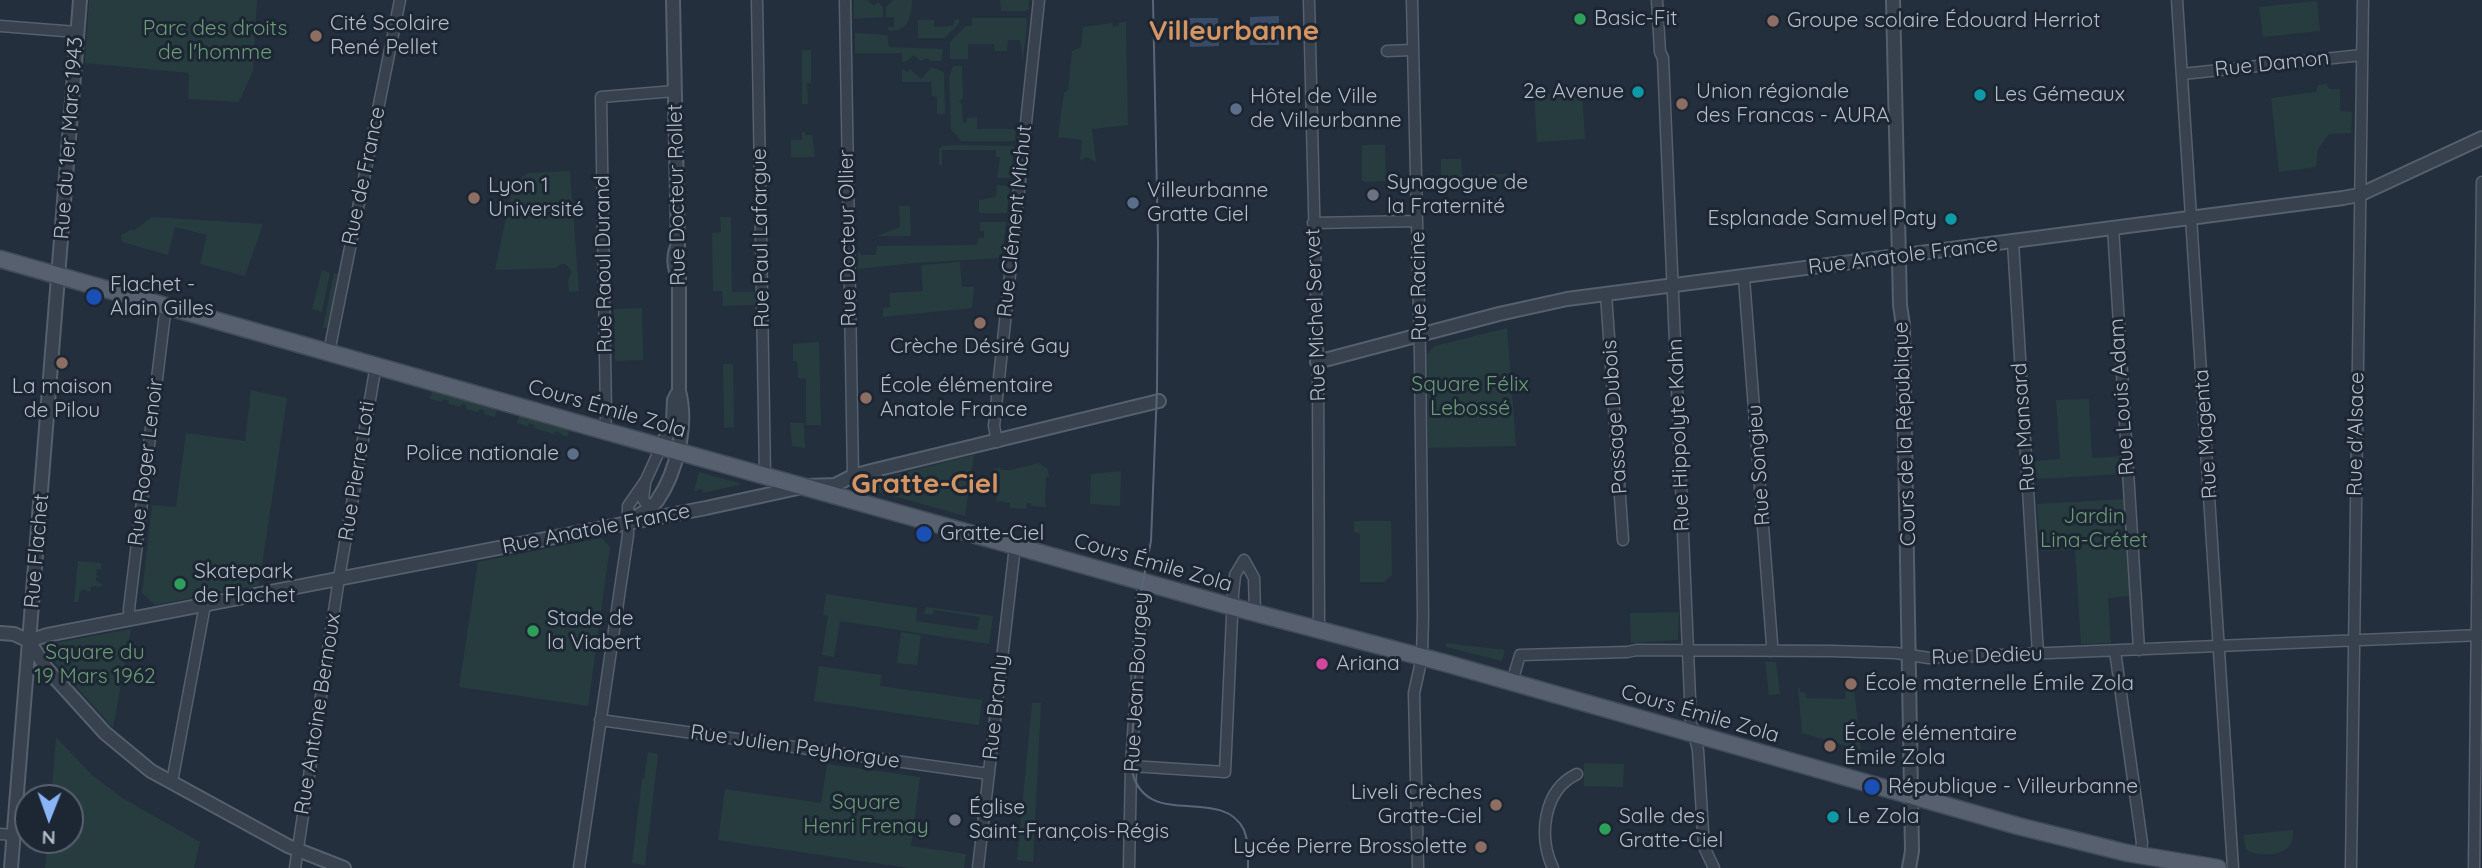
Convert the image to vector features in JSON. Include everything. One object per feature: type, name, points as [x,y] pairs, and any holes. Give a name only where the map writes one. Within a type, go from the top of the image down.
[{"type":"main road","name":"Cours Émile Zola","points":[[0,259],[2018,826],[2140,855],[2218,868]]},
{"type":"street","name":"Rue du 1er Mars 1943","points":[[59,276],[80,0]]},
{"type":"street","name":"Rue de France","points":[[329,352],[400,0]]},
{"type":"street","name":"Rue Docteur Rollet","points":[[652,512],[674,466],[683,435],[682,400],[679,391],[679,277],[675,271],[675,251],[678,245],[673,0]]},
{"type":"street","name":"Rue Paul Lafargue","points":[[757,0],[765,475]]},
{"type":"street","name":"Rue Docteur Ollier","points":[[845,0],[853,476]]},
{"type":"street","name":"Rue Clément Michut","points":[[997,442],[994,430],[995,411],[1039,0]]},
{"type":"street","name":"Rue Michel Servet","points":[[1309,0],[1317,362],[1319,630]]},
{"type":"street","name":"Rue Racine","points":[[1412,0],[1422,657],[1414,693],[1418,868]]},
{"type":"street","name":"Rue Hippolyte Kahn","points":[[1657,0],[1663,71],[1692,734],[1698,750],[1704,847],[1714,868]]},
{"type":"street","name":"Cours de la République","points":[[1893,0],[1900,306],[1903,326],[1912,851],[1909,868]]},
{"type":"street","name":"Rue Magenta","points":[[2177,0],[2233,868]]},
{"type":"street","name":"Rue d'Alsace","points":[[2351,868],[2363,0]]},
{"type":"street","points":[[0,26],[77,32]]},
{"type":"street","points":[[1388,51],[1412,50]]},
{"type":"street","name":"Rue Damon","points":[[2182,74],[2362,55]]},
{"type":"street","name":"Rue Raoul Durand","points":[[605,431],[607,416],[601,97],[675,91]]},
{"type":"street","name":"Rue Anatole France","points":[[1317,362],[1536,305],[2359,195],[2482,138]]},
{"type":"street","points":[[2474,868],[2479,635],[2482,182]]},
{"type":"street","points":[[1313,223],[1417,221]]},
{"type":"street","name":"Rue Louis Adam","points":[[2113,227],[2138,650]]},
{"type":"street","name":"Rue Mansard","points":[[2013,242],[2038,654]]},
{"type":"street","name":"Rue Flachet","points":[[18,784],[59,276]]},
{"type":"street","name":"Rue Songieu","points":[[1744,278],[1772,644],[1770,651]]},
{"type":"street","name":"Passage Dubois","points":[[1606,294],[1623,540]]},
{"type":"street","name":"Rue Roger Lenoir","points":[[130,619],[166,306]]},
{"type":"street","name":"Rue Pierre Loti","points":[[340,578],[376,365]]},
{"type":"street","name":"Rue Docteur Rollet","points":[[662,447],[673,423],[674,400],[679,391]]},
{"type":"street","name":"Rue Anatole France","points":[[652,512],[807,486],[835,485],[853,476],[1159,401]]},
{"type":"street","points":[[579,868],[619,598],[628,506],[646,480],[662,447]]},
{"type":"street","points":[[628,523],[652,512],[643,499],[646,480]]},
{"type":"street","name":"Rue Anatole France","points":[[30,641],[47,635],[628,523]]},
{"type":"street","name":"Rue Branly","points":[[978,868],[1015,546]]},
{"type":"street","points":[[1131,766],[1224,772],[1235,575],[1244,560],[1254,578],[1255,613]]},
{"type":"street","name":"Rue Antoine Bernoux","points":[[295,868],[340,578]]},
{"type":"street","name":"Rue Jean Bourgey","points":[[1129,868],[1131,766],[1143,581]]},
{"type":"street","points":[[172,782],[205,605]]},
{"type":"street","points":[[0,633],[14,634],[30,641],[46,668],[105,733],[136,760],[296,850],[344,868]]},
{"type":"street","name":"Rue Dedieu","points":[[1512,682],[1520,655],[1688,650],[1832,651],[1928,658],[2479,635]]},
{"type":"street","points":[[2115,651],[2142,843],[2140,855]]},
{"type":"street","name":"Rue Julien Peyhorgue","points":[[600,720],[989,774]]},
{"type":"street","points":[[1553,868],[1546,854],[1548,808],[1562,782],[1577,774]]},
{"type":"street","points":[[0,834],[14,835]]},
{"type":"street","name":"Rue Flachet","points":[[11,868],[14,835]]},
{"type":"green space","name":"Parc des droits de l'homme","points":[[89,0],[257,0],[253,71],[239,102],[188,99],[189,73],[85,63]]},
{"type":"green space","points":[[854,0],[867,0],[874,6],[878,2],[883,7],[883,17],[854,19]]},
{"type":"green space","points":[[893,0],[912,0],[908,22],[895,31],[888,30],[888,27],[894,27],[894,17],[886,17],[886,7]]},
{"type":"green space","points":[[1000,0],[1029,0],[1029,9],[1001,11]]},
{"type":"green space","points":[[2317,1],[2320,31],[2263,37],[2259,7]]},
{"type":"green space","points":[[972,18],[1026,18],[1023,61],[1020,40],[1008,40],[1007,51],[995,51],[994,44],[968,44],[968,59],[950,59],[950,42],[966,26],[972,26]]},
{"type":"green space","points":[[959,19],[959,23],[945,38],[918,38],[918,20],[934,20],[934,27],[953,26],[955,20]]},
{"type":"green space","points":[[1126,22],[1128,125],[1092,129],[1096,162],[1087,157],[1080,161],[1082,140],[1058,137],[1064,93],[1068,90],[1072,51],[1081,47],[1083,27],[1112,23],[1113,27]]},
{"type":"green space","points":[[855,33],[887,35],[889,47],[943,49],[941,61],[927,58],[920,61],[914,55],[902,62],[902,53],[855,53]]},
{"type":"green space","points":[[802,50],[811,50],[811,83],[807,83],[808,104],[802,104]]},
{"type":"green space","points":[[953,66],[962,66],[963,98],[959,101],[962,104],[963,123],[967,122],[967,118],[977,117],[977,129],[1016,129],[1015,141],[961,141],[951,129],[949,77]]},
{"type":"green space","points":[[931,68],[944,73],[945,114],[937,114],[937,97],[932,96],[931,82],[902,82],[902,69],[907,72],[910,69],[921,79]]},
{"type":"green space","points":[[2327,84],[2329,89],[2340,89],[2340,111],[2352,112],[2351,133],[2329,134],[2318,149],[2316,167],[2279,172],[2271,98],[2316,92],[2318,85]]},
{"type":"green space","points":[[1582,92],[1585,139],[1537,142],[1534,95]]},
{"type":"green space","points":[[802,132],[812,135],[815,157],[791,157],[791,140],[802,140]]},
{"type":"green space","points":[[1362,145],[1385,145],[1386,181],[1362,180]]},
{"type":"green space","points":[[942,146],[1014,146],[1011,178],[997,178],[1000,157],[996,157],[996,150],[942,150],[942,165],[939,165],[939,149]]},
{"type":"green space","points":[[1441,159],[1461,159],[1462,175],[1507,174],[1512,178],[1441,180]]},
{"type":"green space","points":[[570,171],[579,291],[569,292],[568,279],[572,272],[566,264],[555,268],[495,270],[511,193],[505,190],[528,173]]},
{"type":"green space","points":[[997,185],[1010,186],[1007,213],[979,213],[979,200],[996,197]]},
{"type":"green space","points":[[899,206],[910,206],[911,236],[877,236],[900,227]]},
{"type":"green space","points":[[152,217],[263,224],[245,276],[200,264],[207,235],[175,227],[168,255],[122,242],[121,235],[132,229],[133,231]]},
{"type":"green space","points":[[720,217],[731,217],[732,292],[755,292],[755,305],[723,306],[722,291],[713,291],[712,233],[721,232]]},
{"type":"green space","points":[[980,222],[1006,222],[1002,258],[858,269],[858,252],[861,255],[876,255],[877,246],[977,245],[978,238],[984,238],[984,231],[980,231]]},
{"type":"green space","points":[[960,262],[962,287],[974,287],[972,308],[883,317],[883,308],[890,307],[890,293],[923,291],[921,265]]},
{"type":"green space","points":[[322,270],[330,273],[322,312],[312,309]]},
{"type":"green space","points":[[334,273],[341,275],[330,329],[323,328]]},
{"type":"green space","points":[[642,308],[643,360],[615,361],[614,309]]},
{"type":"green space","name":"Square Félix Lebossé","points":[[1507,328],[1516,446],[1428,448],[1427,354],[1435,346]]},
{"type":"green space","points":[[819,342],[821,425],[806,425],[806,379],[798,378],[797,361],[793,361],[793,344]]},
{"type":"green space","points":[[723,364],[733,364],[734,427],[724,428]]},
{"type":"green space","points":[[251,390],[287,398],[259,585],[155,605],[142,593],[152,505],[176,507],[186,433],[245,441]]},
{"type":"green space","points":[[432,391],[497,409],[495,417],[484,414],[485,411],[480,409],[478,412],[466,409],[466,405],[462,404],[460,407],[443,399],[442,402],[430,399]]},
{"type":"green space","points":[[2089,399],[2092,458],[2121,456],[2122,474],[2036,479],[2035,461],[2060,459],[2056,400]]},
{"type":"green space","points":[[519,416],[569,431],[567,437],[556,431],[554,434],[534,428],[535,425],[529,423],[528,426],[517,423]]},
{"type":"green space","points":[[790,423],[804,423],[805,448],[792,446]]},
{"type":"green space","points":[[974,455],[965,516],[879,492],[879,479]]},
{"type":"green space","points":[[1039,463],[1048,469],[1047,507],[1031,506],[1031,503],[1027,503],[1026,509],[1010,508],[1010,503],[996,501],[997,493],[992,492],[994,469],[1010,470]]},
{"type":"green space","points":[[1121,471],[1120,506],[1090,504],[1091,474]]},
{"type":"green space","points":[[699,472],[743,484],[703,493],[702,489],[694,491]]},
{"type":"green space","name":"Jardin Lina-Crétet","points":[[2124,499],[2124,512],[2121,517],[2122,532],[2126,539],[2130,596],[2108,598],[2111,643],[2081,644],[2075,550],[2041,551],[2037,504]]},
{"type":"green space","points":[[1354,521],[1391,521],[1392,575],[1384,582],[1360,582],[1360,533],[1354,532]]},
{"type":"green space","name":"Stade de la Viabert","points":[[601,538],[610,547],[588,706],[459,687],[478,562]]},
{"type":"green space","points":[[78,561],[101,563],[101,569],[97,569],[96,575],[100,577],[96,577],[96,581],[103,585],[90,587],[91,591],[80,591],[78,602],[74,602]]},
{"type":"green space","points":[[826,594],[917,608],[916,621],[977,630],[980,617],[934,610],[932,615],[924,614],[926,607],[993,616],[989,644],[840,621],[834,657],[822,655],[828,616],[823,615]]},
{"type":"green space","points":[[1679,612],[1678,640],[1631,643],[1630,613]]},
{"type":"green space","name":"Square du 19 Mars 1962","points":[[131,629],[113,728],[49,656],[49,644]]},
{"type":"green space","points":[[901,632],[921,635],[917,665],[897,663]]},
{"type":"green space","points":[[1446,643],[1505,650],[1502,661],[1446,647]]},
{"type":"green space","points":[[1765,662],[1776,662],[1780,694],[1769,695]]},
{"type":"green space","points":[[819,666],[882,675],[880,686],[982,700],[979,725],[814,701]]},
{"type":"green space","points":[[1798,688],[1800,692],[1806,693],[1806,698],[1845,699],[1846,688],[1854,688],[1861,750],[1802,733]]},
{"type":"green space","points":[[1032,703],[1041,703],[1033,862],[1017,860]]},
{"type":"green space","points":[[56,737],[92,775],[124,799],[200,842],[194,868],[45,868],[46,854],[84,854],[84,784],[52,784]]},
{"type":"green space","points":[[648,752],[658,756],[645,865],[632,863]]},
{"type":"green space","points":[[1584,763],[1624,764],[1623,787],[1584,786]]},
{"type":"green space","name":"Square Henri Frenay","points":[[827,764],[920,777],[911,846],[966,854],[964,868],[909,868],[718,840],[725,789],[821,803]]},
{"type":"green space","points":[[2293,830],[2290,845],[2279,853],[2257,854],[2246,849],[2243,835]]},
{"type":"water","points":[[1279,16],[1279,45],[1250,45],[1250,17]]},
{"type":"water","points":[[1189,18],[1218,18],[1219,46],[1190,47]]},
{"type":"tram line","points":[[1153,0],[1158,242],[1157,390],[1151,541],[1139,602],[1131,766],[1138,786],[1150,798],[1166,804],[1218,810],[1233,817],[1246,835],[1248,868]]},
{"type":"place","name":"Basic-Fit","points":[[1580,19]]},
{"type":"place","name":"Groupe scolaire Édouard Herriot","points":[[1773,21]]},
{"type":"place","name":"Cité Scolaire René Pellet","points":[[316,36]]},
{"type":"place","name":"2e Avenue","points":[[1638,92]]},
{"type":"place","name":"Les Gémeaux","points":[[1980,95]]},
{"type":"place","name":"Union régionale des Francas - AURA","points":[[1682,104]]},
{"type":"place","name":"Hôtel de Ville de Villeurbanne","points":[[1236,109]]},
{"type":"place","name":"Synagogue de la Fraternité","points":[[1373,195]]},
{"type":"place","name":"Lyon 1 Université","points":[[474,198]]},
{"type":"place","name":"Villeurbanne Gratte Ciel","points":[[1133,203]]},
{"type":"place","name":"Esplanade Samuel Paty","points":[[1951,219]]},
{"type":"place","name":"Flachet - Alain Gilles","points":[[94,297]]},
{"type":"place","name":"Crèche Désiré Gay","points":[[980,323]]},
{"type":"place","name":"La maison de Pilou","points":[[62,363]]},
{"type":"place","name":"École élémentaire Anatole France","points":[[866,398]]},
{"type":"place","name":"Police nationale","points":[[573,454]]},
{"type":"place","name":"Gratte-Ciel","points":[[924,534]]},
{"type":"place","name":"Skatepark de Flachet","points":[[180,584]]},
{"type":"place","name":"Stade de la Viabert","points":[[533,631]]},
{"type":"place","name":"Ariana","points":[[1322,664]]},
{"type":"place","name":"École maternelle Émile Zola","points":[[1851,684]]},
{"type":"place","name":"École élémentaire Émile Zola","points":[[1830,746]]},
{"type":"place","name":"République - Villeurbanne","points":[[1872,787]]},
{"type":"place","name":"Liveli Crèches Gratte-Ciel","points":[[1496,805]]},
{"type":"place","name":"Le Zola","points":[[1833,817]]},
{"type":"place","name":"Église Saint-François-Régis","points":[[955,820]]},
{"type":"place","name":"Salle des Gratte-Ciel","points":[[1605,829]]},
{"type":"place","name":"Lycée Pierre Brossolette","points":[[1481,847]]},
{"type":"district","name":"Villeurbanne","points":[[1234,32]]},
{"type":"district","name":"Gratte-Ciel","points":[[925,485]]}]
